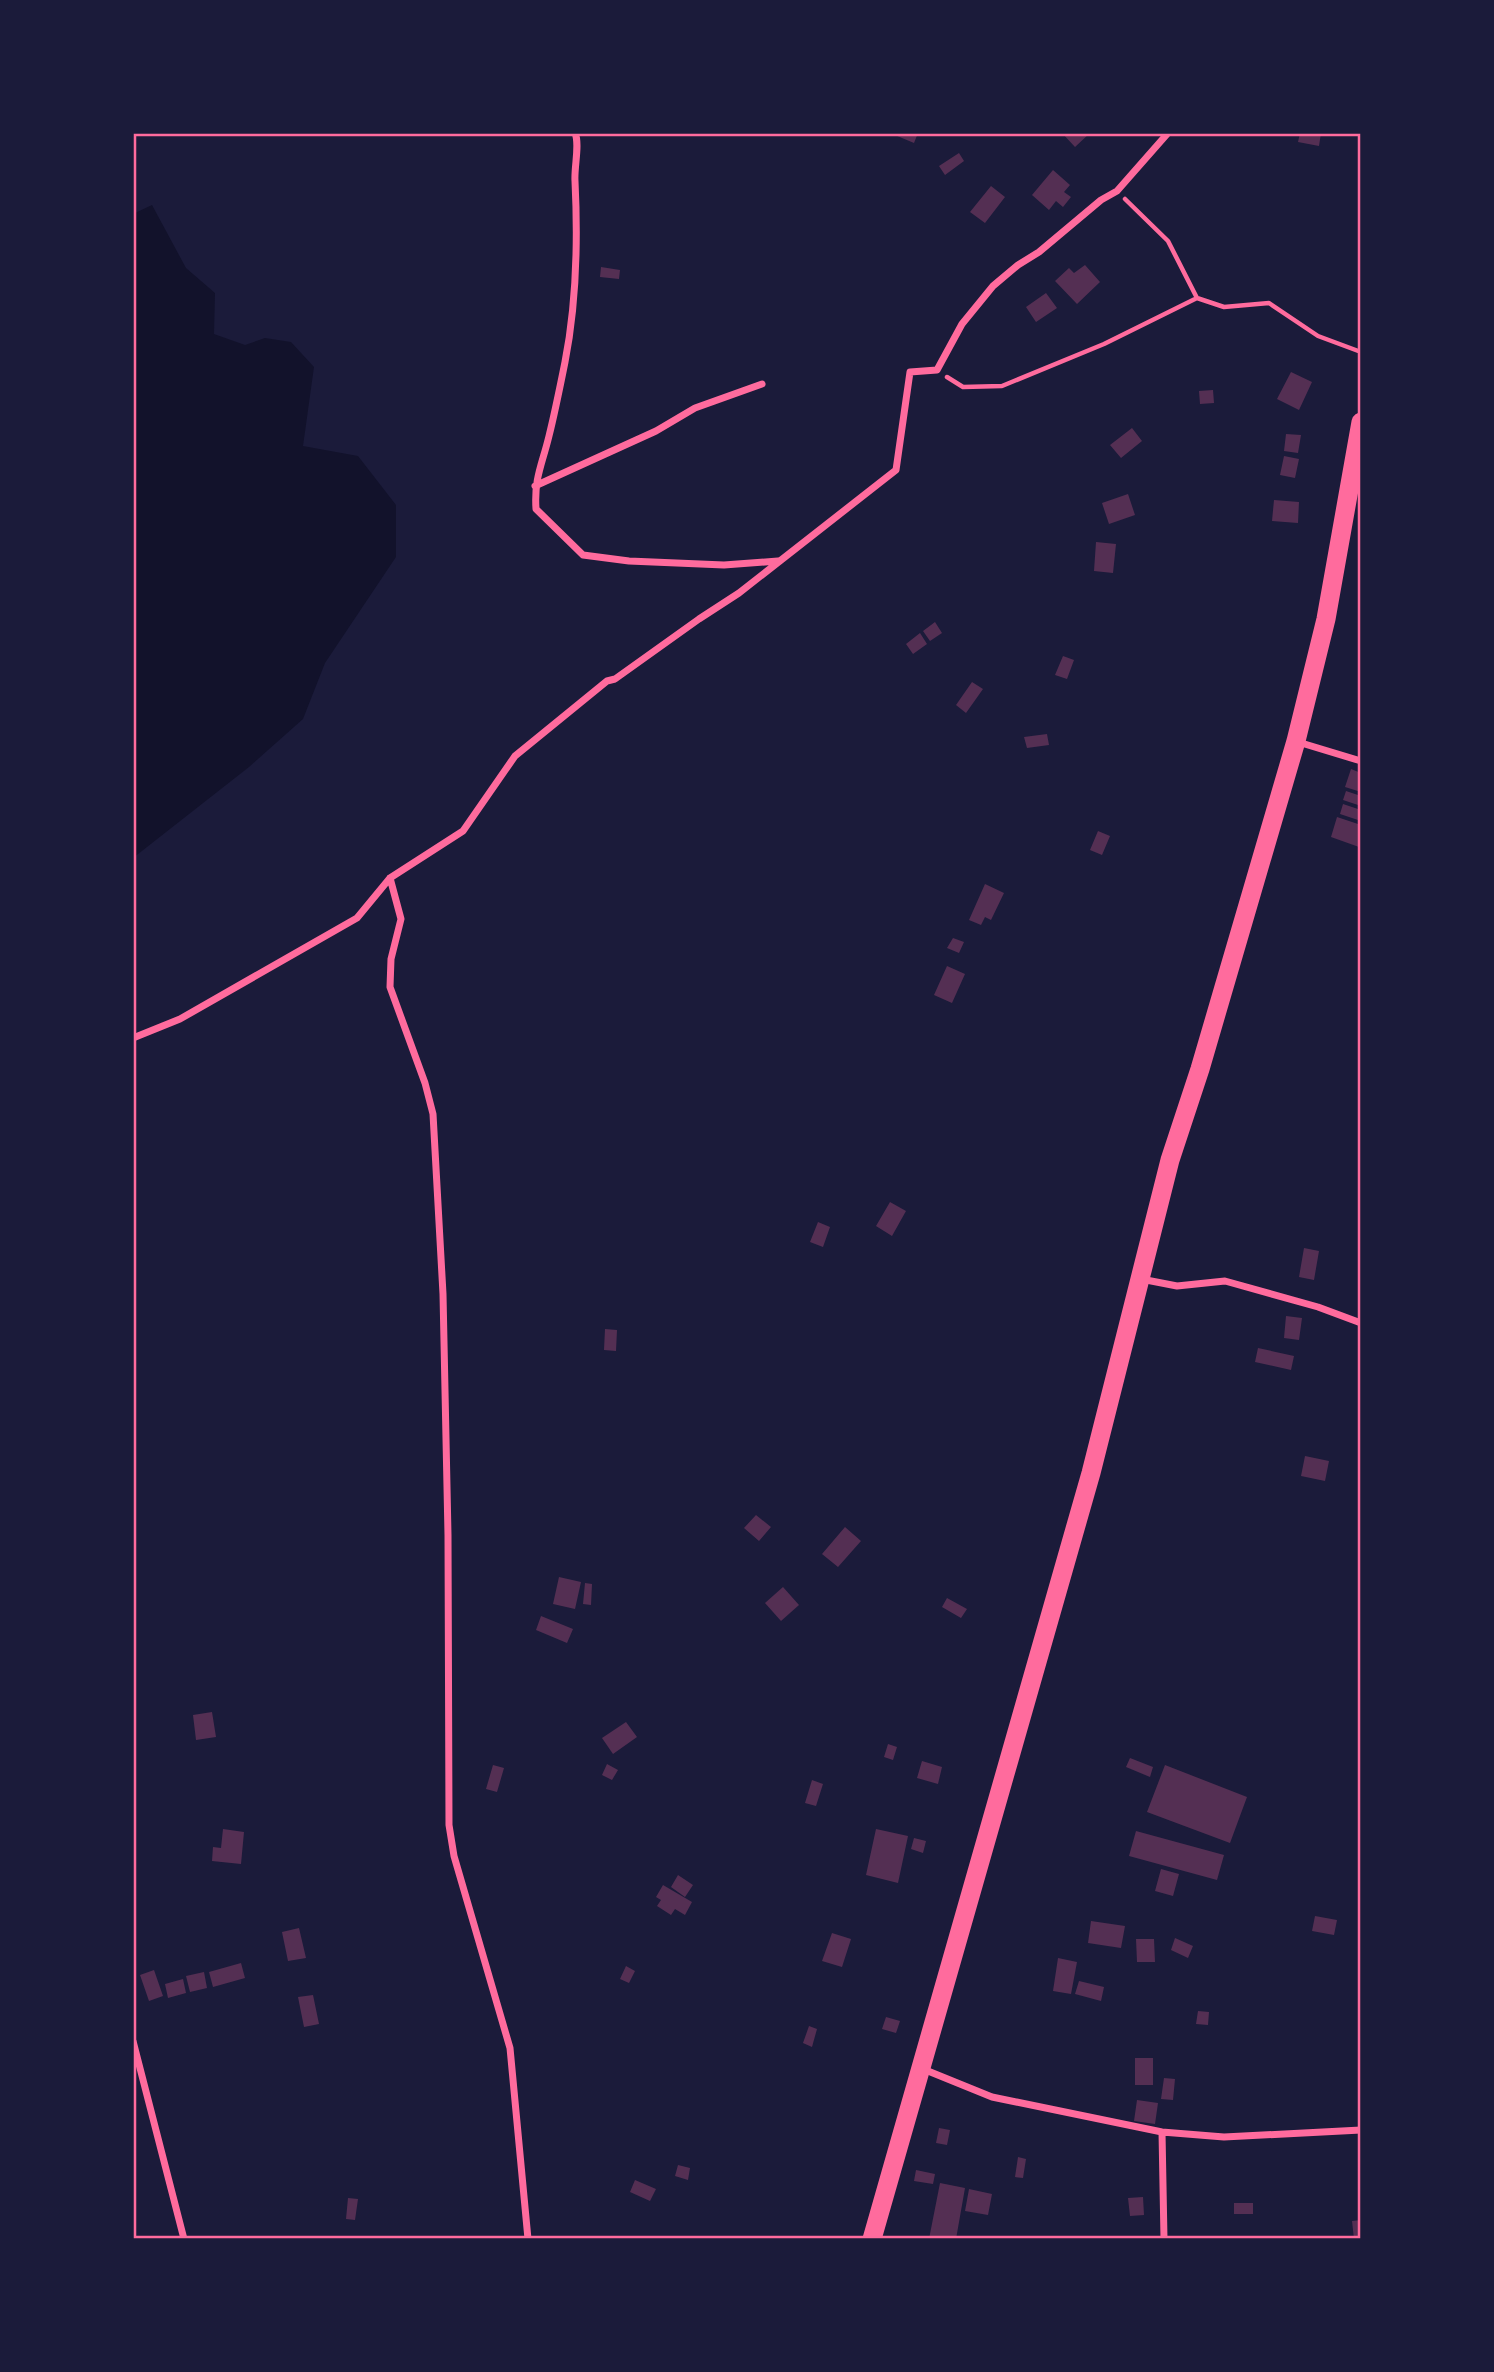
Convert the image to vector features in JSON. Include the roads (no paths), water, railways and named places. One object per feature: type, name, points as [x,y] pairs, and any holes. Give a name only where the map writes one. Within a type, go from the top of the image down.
[{"type":"highway","points":[[872,2239],[1091,1473],[1170,1160],[1200,1069],[1296,741],[1326,619],[1361,422]]},
{"type":"street","points":[[575,133],[578,139],[574,164],[578,239],[576,296],[560,387],[535,486],[537,509],[583,555],[629,561],[723,565],[779,561]]},
{"type":"street","points":[[133,1038],[180,1019],[357,918],[390,878],[463,831],[515,756],[607,681],[615,679],[739,593],[895,470],[910,372],[937,370],[962,324],[993,286],[1101,200],[1117,191],[1168,133]]},
{"type":"street","points":[[535,486],[656,431],[695,408],[762,384]]},
{"type":"street","points":[[1296,741],[1361,761]]},
{"type":"street","points":[[390,878],[401,919],[391,959],[390,987],[425,1083],[434,1128],[443,1294],[449,1535],[449,1825],[454,1856],[510,2048],[528,2239]]},
{"type":"street","points":[[1140,1279],[1177,1286],[1225,1282],[1318,1307],[1361,1323]]},
{"type":"street","points":[[133,2041],[134,2054],[184,2239]]},
{"type":"street","points":[[920,2067],[992,2097],[1162,2132],[1224,2137],[1361,2130]]},
{"type":"street","points":[[1162,2132],[1164,2239]]}]
